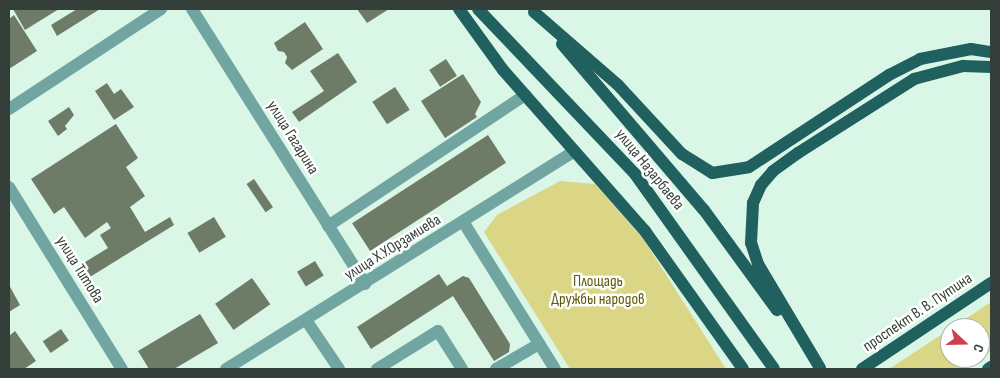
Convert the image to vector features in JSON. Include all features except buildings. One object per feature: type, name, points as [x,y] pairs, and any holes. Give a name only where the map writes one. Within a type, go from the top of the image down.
[{"type":"main road","points":[[459,9],[486,49],[645,231],[743,369]]},
{"type":"main road","name":"улица Назарбаева","points":[[478,9],[635,174],[774,369]]},
{"type":"main road","points":[[532,11],[618,85],[682,154],[712,172],[749,167],[889,75],[920,59],[971,50],[991,52]]},
{"type":"main road","name":"улица Назарбаева","points":[[532,11],[698,203],[820,368]]},
{"type":"main road","points":[[820,368],[758,264],[751,243],[749,228],[753,203],[761,185],[773,171],[798,153],[914,79],[962,66],[991,67]]},
{"type":"main road","name":"проспект В. В. Путина","points":[[862,369],[991,283]]},
{"type":"street","points":[[9,108],[161,9]]},
{"type":"street","name":"улица Гагарина","points":[[192,9],[364,284]]},
{"type":"street","points":[[328,226],[525,95]]},
{"type":"street","name":"улица Х.У.Орзамиева","points":[[226,369],[464,223],[575,151]]},
{"type":"street","name":"улица Титова","points":[[9,187],[122,369]]},
{"type":"street","points":[[464,223],[555,369]]},
{"type":"street","points":[[306,320],[339,369]]},
{"type":"street","points":[[377,369],[438,330],[462,369]]},
{"type":"street","points":[[496,369],[539,344]]},
{"type":"green space","name":"Площадь Дружбы народов","points":[[560,181],[595,184],[644,240],[726,369],[570,369],[484,232],[497,215]]},
{"type":"green space","points":[[991,302],[991,351],[990,318],[967,318]]},
{"type":"green space","points":[[940,336],[940,368],[965,368],[963,369],[889,369]]}]
